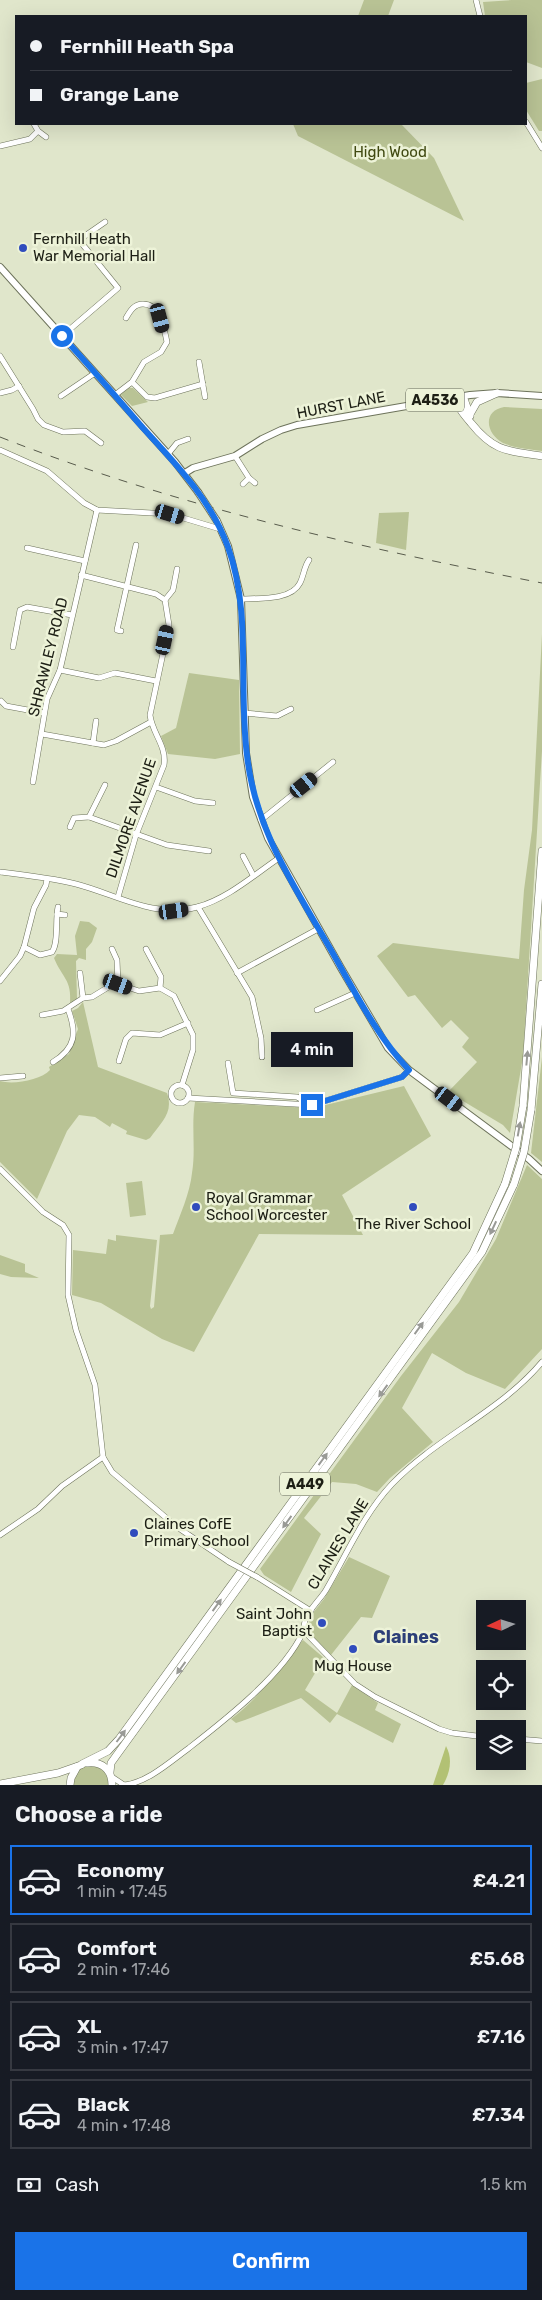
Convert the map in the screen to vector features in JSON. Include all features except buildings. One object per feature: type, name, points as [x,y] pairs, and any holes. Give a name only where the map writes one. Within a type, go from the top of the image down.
[{"type":"highway","points":[[470,419],[478,402],[497,393]]},
{"type":"highway","points":[[463,396],[470,419],[482,438],[494,446],[542,456]]},
{"type":"highway","points":[[455,397],[461,411],[470,419]]},
{"type":"highway","name":"A449","points":[[0,1784],[58,1773],[108,1751],[473,1253],[505,1184],[516,1148],[523,1106],[542,851]]},
{"type":"highway","name":"A449","points":[[111,1778],[111,1763],[482,1252],[514,1184],[524,1152],[531,1110],[542,984]]},
{"type":"highway","points":[[70,1785],[74,1772],[82,1764],[88,1762],[100,1764],[111,1778]]},
{"type":"main road","points":[[0,267],[185,473],[217,521],[228,546],[241,600],[244,713],[249,776],[261,820],[279,858],[355,993],[388,1048],[409,1070],[529,1159],[542,1171]]},
{"type":"main road","name":"HURST LANE","points":[[185,473],[193,468],[235,456],[262,439],[289,428],[455,397],[497,393],[542,396]]},
{"type":"street","points":[[476,0],[480,15]]},
{"type":"street","points":[[527,124],[542,148]]},
{"type":"street","points":[[35,125],[38,131],[46,137]]},
{"type":"street","points":[[0,146],[30,139],[38,131]]},
{"type":"street","points":[[60,243],[79,240],[105,222]]},
{"type":"street","points":[[62,336],[118,288],[79,240]]},
{"type":"street","points":[[115,395],[132,382],[144,362],[161,352],[167,342],[160,318],[154,308],[140,304],[130,311],[126,318]]},
{"type":"street","points":[[0,356],[38,419],[44,425],[63,432],[85,431],[100,443]]},
{"type":"street","points":[[199,362],[205,396]]},
{"type":"street","points":[[61,396],[95,373]]},
{"type":"street","points":[[132,382],[147,397],[155,398],[203,384]]},
{"type":"street","points":[[0,393],[19,386]]},
{"type":"street","points":[[168,454],[177,442],[188,439]]},
{"type":"street","points":[[0,450],[47,471],[84,502],[97,510],[170,514],[220,529]]},
{"type":"street","points":[[235,456],[249,478],[255,483]]},
{"type":"street","points":[[243,484],[249,478]]},
{"type":"street","name":"SHRAWLEY ROAD","points":[[33,782],[49,691],[60,670],[97,510]]},
{"type":"street","points":[[121,630],[116,630],[136,545]]},
{"type":"street","points":[[27,548],[85,561]]},
{"type":"street","points":[[241,600],[285,595],[293,591],[300,584],[309,560]]},
{"type":"street","points":[[82,575],[156,594],[165,600],[173,590],[177,569]]},
{"type":"street","name":"DILMORE AVENUE","points":[[118,897],[136,835],[156,787],[166,755],[151,722],[150,715],[169,625],[165,600]]},
{"type":"street","points":[[13,647],[20,610],[27,607],[72,615]]},
{"type":"street","points":[[60,670],[99,678],[115,673],[156,681]]},
{"type":"street","points":[[1,701],[6,706],[44,713]]},
{"type":"street","points":[[244,713],[277,716],[291,709]]},
{"type":"street","points":[[93,743],[96,721]]},
{"type":"street","points":[[42,734],[104,744],[116,741],[151,722]]},
{"type":"street","points":[[261,820],[333,762]]},
{"type":"street","points":[[89,818],[106,785]]},
{"type":"street","points":[[156,787],[195,801],[213,802]]},
{"type":"street","points":[[70,827],[74,818],[89,818],[167,845],[209,851]]},
{"type":"street","points":[[243,856],[253,875]]},
{"type":"street","points":[[0,872],[75,883],[153,909],[174,911],[198,907],[219,898],[279,858]]},
{"type":"street","points":[[0,981],[20,956],[34,908],[46,885],[46,879]]},
{"type":"street","points":[[24,947],[40,955],[52,952],[57,946],[55,929],[58,907]]},
{"type":"street","points":[[198,907],[252,997],[263,1043],[262,1057]]},
{"type":"street","points":[[57,914],[65,915]]},
{"type":"street","points":[[237,973],[318,928]]},
{"type":"street","points":[[112,949],[117,960],[118,984]]},
{"type":"street","points":[[146,949],[148,957],[161,977],[160,988]]},
{"type":"street","points":[[80,973],[83,998]]},
{"type":"street","points":[[42,1015],[68,1009],[83,998],[92,997],[110,986],[118,984],[139,991],[160,988],[174,996],[193,1035],[194,1042],[182,1085]]},
{"type":"street","points":[[317,1010],[355,993]]},
{"type":"street","points":[[53,1062],[63,1056],[71,1045],[74,1026],[68,1009]]},
{"type":"street","points":[[119,1062],[126,1039],[132,1033],[160,1035],[188,1023]]},
{"type":"street","points":[[228,1063],[233,1093],[297,1097],[312,1105]]},
{"type":"street","points":[[182,1085],[173,1089],[172,1098],[179,1103],[184,1102],[188,1098],[312,1105],[402,1077],[409,1070]]},
{"type":"street","points":[[0,1078],[23,1076]]},
{"type":"street","points":[[182,1085],[188,1089],[188,1098]]},
{"type":"street","points":[[0,1169],[43,1212],[63,1225],[69,1235],[68,1295],[76,1330],[95,1385],[103,1457],[112,1472],[177,1527],[229,1562],[311,1611]]},
{"type":"street","name":"CLAINES LANE","points":[[111,1778],[124,1785],[137,1782],[164,1765],[232,1714],[279,1666],[304,1631],[305,1620],[325,1592],[371,1510],[394,1482],[438,1445],[505,1397],[542,1362]]},
{"type":"street","points":[[0,1535],[38,1509],[62,1486],[103,1457]]},
{"type":"street","points":[[304,1631],[355,1684],[375,1697],[439,1729],[452,1733],[476,1736]]},
{"type":"street","points":[[526,1740],[542,1741]]},
{"type":"green space","points":[[364,0],[394,0],[388,15],[358,15]]},
{"type":"green space","points":[[542,0],[542,68],[527,62],[527,15],[485,15],[483,2]]},
{"type":"green space","points":[[542,79],[542,131],[539,131],[527,112],[527,83]]},
{"type":"green space","name":"High Wood","points":[[293,125],[402,125],[434,158],[464,221],[298,136]]},
{"type":"green space","points":[[129,388],[133,388],[148,402],[132,406],[120,394]]},
{"type":"green space","points":[[504,407],[542,409],[542,451],[507,445],[497,439],[490,429],[490,418],[497,409]]},
{"type":"green space","points":[[409,512],[406,550],[376,543],[379,513]]},
{"type":"green space","points":[[542,634],[542,751],[523,1057],[510,1133],[503,1125],[448,1092],[477,1062],[462,1047],[469,1038],[451,1020],[442,1028],[415,995],[408,997],[377,956],[393,943],[519,959],[524,890],[532,830]]},
{"type":"green space","points":[[189,673],[239,680],[240,754],[215,759],[168,754],[161,736],[176,728]]},
{"type":"green space","points":[[80,921],[89,922],[97,928],[92,942],[86,949],[86,960],[79,958],[76,961],[77,999],[70,1004],[68,984],[54,958],[57,954],[77,955],[75,936]]},
{"type":"green space","points":[[83,1002],[98,1067],[167,1093],[169,1100],[168,1112],[150,1138],[146,1140],[126,1134],[127,1131],[112,1123],[110,1127],[95,1117],[79,1115],[67,1131],[37,1199],[0,1162],[0,1081],[19,1082],[34,1079],[46,1074],[50,1070],[49,1067],[69,1054],[78,1029],[72,1011]]},
{"type":"green space","points":[[542,1057],[542,1162],[531,1153]]},
{"type":"green space","points":[[404,1086],[431,1136],[342,1195],[363,1235],[259,1234],[194,1352],[162,1339],[101,1303],[72,1295],[73,1250],[106,1254],[108,1239],[116,1241],[116,1235],[157,1240],[150,1306],[151,1309],[154,1307],[160,1235],[173,1234],[191,1181],[194,1155],[193,1120],[195,1102],[313,1108]]},
{"type":"green space","points":[[527,1165],[542,1179],[542,1349],[505,1389],[466,1373],[432,1353],[402,1408],[433,1442],[390,1478],[377,1492],[356,1484],[332,1482],[304,1518],[321,1534],[291,1592],[264,1575],[260,1569],[401,1376],[459,1302],[496,1239]]},
{"type":"green space","points":[[142,1181],[146,1215],[130,1217],[126,1183]]},
{"type":"green space","points":[[0,1255],[25,1264],[25,1272],[39,1278],[11,1277],[0,1274]]},
{"type":"green space","points":[[349,1557],[390,1576],[372,1618],[361,1617],[331,1655],[315,1639],[309,1628],[309,1618],[324,1599]]},
{"type":"green space","points":[[303,1640],[324,1658],[305,1690],[337,1713],[352,1685],[378,1703],[375,1710],[401,1724],[393,1743],[337,1714],[330,1723],[301,1698],[236,1723],[231,1719],[260,1692]]},
{"type":"green space","points":[[87,1765],[103,1770],[109,1785],[73,1785],[77,1771]]},
{"type":"shaded area","points":[[446,1746],[450,1761],[447,1776],[443,1785],[433,1785]]},
{"type":"railway","points":[[0,437],[66,462],[200,504],[404,555],[542,583]]},
{"type":"place","name":"Fernhill Heath War Memorial Hall","points":[[23,248]]},
{"type":"place","name":"Royal Grammar School Worcester","points":[[196,1207]]},
{"type":"place","name":"The River School","points":[[413,1207]]},
{"type":"place","name":"Claines CofE Primary School","points":[[134,1533]]},
{"type":"place","name":"Saint John Baptist","points":[[322,1623]]},
{"type":"place","name":"Mug House","points":[[353,1649]]},
{"type":"district","name":"Claines","points":[[406,1637]]},
{"type":"route","points":[[62,336],[185,473],[217,521],[228,546],[241,600],[246,753],[253,797],[261,820],[279,858],[370,1018],[388,1048],[409,1070],[402,1077],[312,1105]]}]
